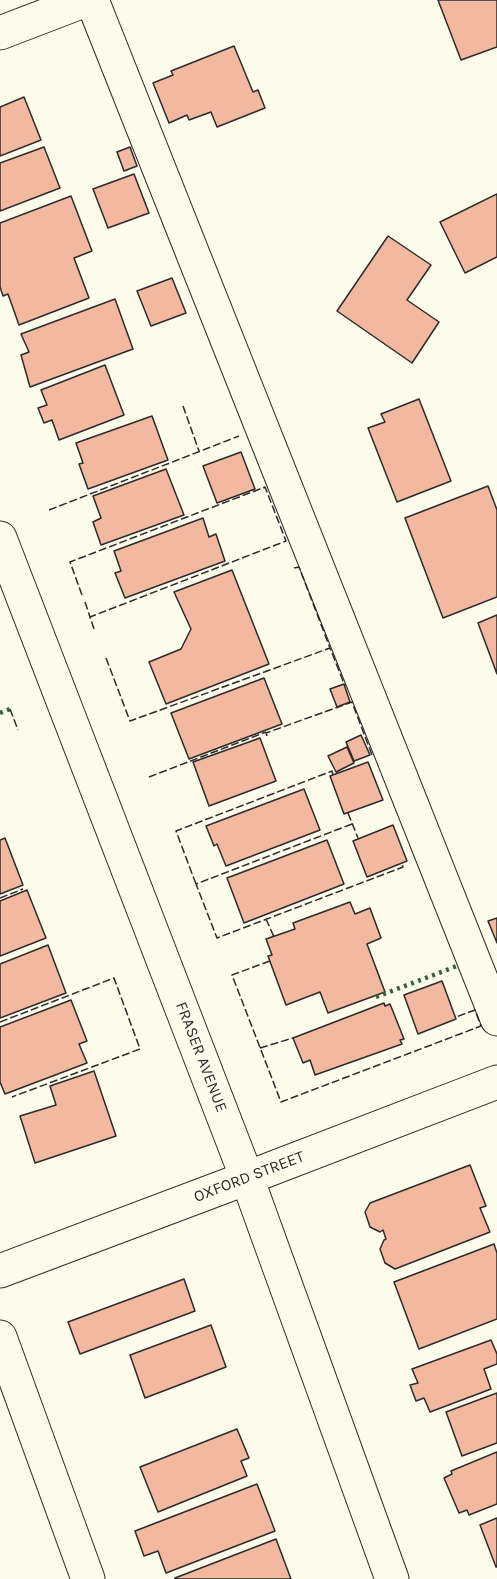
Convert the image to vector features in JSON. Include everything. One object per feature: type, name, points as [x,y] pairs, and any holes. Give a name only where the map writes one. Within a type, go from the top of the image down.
[{"type":"street","points":[[0,33],[86,0]]},
{"type":"street","points":[[92,0],[497,1018]]},
{"type":"street","name":"FRASER AVENUE","points":[[0,538],[247,1178],[392,1579]]},
{"type":"street","name":"OXFORD STREET","points":[[0,1271],[497,1082]]},
{"type":"street","points":[[0,1337],[88,1579]]},
{"type":"building","points":[[438,0],[497,0],[497,47],[461,60]]},
{"type":"building","points":[[234,46],[253,92],[258,90],[265,108],[217,127],[211,112],[189,120],[187,115],[169,123],[153,83],[173,75],[171,71]]},
{"type":"building","points":[[24,97],[41,140],[0,156],[0,107]]},
{"type":"building","points":[[44,147],[60,188],[0,211],[0,163]]},
{"type":"building","points":[[130,147],[137,166],[124,171],[117,152]]},
{"type":"building","points":[[134,174],[149,213],[108,228],[93,189]]},
{"type":"building","points":[[497,194],[497,257],[465,273],[440,222]]},
{"type":"building","points":[[71,196],[92,251],[74,258],[89,298],[19,325],[8,294],[3,296],[0,287],[0,223]]},
{"type":"building","points":[[388,236],[431,265],[407,300],[439,322],[412,363],[337,311]]},
{"type":"building","points":[[172,278],[186,313],[151,326],[137,291]]},
{"type":"building","points":[[115,299],[133,349],[30,387],[21,355],[29,352],[21,334]]},
{"type":"building","points":[[105,365],[124,415],[59,440],[52,420],[44,423],[38,408],[47,405],[41,390]]},
{"type":"building","points":[[419,399],[451,481],[397,502],[368,428],[385,422],[381,414]]},
{"type":"building","points":[[152,416],[168,460],[88,489],[79,464],[83,463],[76,443]]},
{"type":"building","points":[[241,452],[255,489],[217,503],[203,466]]},
{"type":"building","points":[[166,469],[184,515],[101,545],[93,522],[101,518],[93,496]]},
{"type":"building","points":[[488,486],[497,510],[497,597],[443,618],[405,518]]},
{"type":"building","points":[[203,518],[209,537],[216,534],[225,561],[125,598],[115,573],[121,571],[114,551]]},
{"type":"building","points":[[232,570],[269,664],[166,704],[149,662],[181,649],[191,629],[174,592]]},
{"type":"building","points":[[497,615],[497,674],[478,623]]},
{"type":"building","points":[[264,678],[282,724],[189,759],[171,713]]},
{"type":"building","points":[[344,684],[350,702],[337,707],[330,689]]},
{"type":"building","points":[[361,735],[370,755],[354,761],[346,742]]},
{"type":"building","points":[[260,738],[276,781],[209,806],[193,762]]},
{"type":"building","points":[[347,747],[354,763],[336,772],[328,756]]},
{"type":"building","points":[[368,762],[383,800],[344,814],[330,776]]},
{"type":"building","points":[[304,789],[320,830],[226,866],[206,826]]},
{"type":"building","points":[[393,825],[407,861],[367,877],[353,841]]},
{"type":"building","points":[[5,838],[23,885],[0,894],[0,840]]},
{"type":"building","points":[[327,840],[344,884],[244,923],[227,878]]},
{"type":"building","points":[[27,890],[46,938],[0,956],[0,901]]},
{"type":"building","points":[[350,902],[355,914],[370,908],[381,938],[367,944],[385,992],[328,1013],[320,992],[286,1005],[268,956],[272,955],[266,939],[295,929],[293,923]]},
{"type":"building","points":[[497,918],[497,943],[488,921]]},
{"type":"building","points":[[48,945],[66,993],[0,1018],[0,964]]},
{"type":"building","points":[[442,981],[456,1019],[418,1034],[404,995]]},
{"type":"building","points":[[71,1000],[87,1041],[79,1044],[87,1063],[5,1094],[0,1082],[0,1027]]},
{"type":"building","points":[[384,1003],[385,1006],[390,1004],[404,1039],[400,1040],[402,1044],[315,1075],[310,1060],[303,1063],[293,1038]]},
{"type":"building","points":[[94,1071],[116,1136],[35,1163],[20,1116],[56,1105],[50,1086]]},
{"type":"building","points":[[470,1165],[486,1206],[480,1208],[490,1232],[395,1269],[385,1263],[380,1249],[386,1239],[383,1230],[380,1232],[370,1227],[365,1212],[370,1203]]},
{"type":"building","points":[[494,1244],[497,1253],[497,1319],[419,1349],[394,1282]]},
{"type":"building","points":[[184,1279],[195,1311],[80,1354],[68,1322]]},
{"type":"building","points":[[211,1325],[226,1367],[145,1398],[130,1355]]},
{"type":"building","points":[[491,1340],[497,1354],[497,1364],[484,1369],[491,1389],[430,1412],[424,1398],[416,1401],[410,1385],[418,1383],[412,1369]]},
{"type":"building","points":[[497,1393],[497,1443],[462,1456],[446,1412]]},
{"type":"building","points":[[237,1429],[249,1458],[241,1461],[247,1476],[158,1512],[140,1467]]},
{"type":"building","points":[[497,1452],[497,1504],[469,1515],[467,1510],[459,1513],[444,1478],[452,1474],[451,1471]]},
{"type":"building","points":[[257,1484],[275,1531],[166,1573],[158,1551],[144,1556],[135,1531]]},
{"type":"building","points":[[497,1518],[497,1567],[496,1567],[480,1525]]},
{"type":"building","points":[[276,1539],[291,1579],[175,1579],[175,1578]]},
{"type":"hedge","points":[[0,713],[10,709]]},
{"type":"hedge","points":[[376,997],[457,966]]},
{"type":"fence","points":[[183,406],[199,451]]},
{"type":"fence","points":[[49,510],[239,436]]},
{"type":"fence","points":[[82,595],[70,562],[265,487],[286,541],[90,617],[94,629]]},
{"type":"fence","points":[[294,568],[299,567],[330,648]]},
{"type":"fence","points":[[85,602],[90,617]]},
{"type":"fence","points":[[106,658],[130,721],[330,648],[345,686]]},
{"type":"fence","points":[[267,736],[266,733],[352,702],[372,755]]},
{"type":"fence","points":[[10,709],[18,730]]},
{"type":"fence","points":[[149,777],[266,732]]},
{"type":"fence","points":[[196,884],[176,831],[332,771],[333,775]]},
{"type":"fence","points":[[348,813],[358,838]]},
{"type":"fence","points":[[352,824],[196,884],[217,938],[403,867],[402,864]]},
{"type":"fence","points":[[0,898],[23,889]]},
{"type":"fence","points":[[266,919],[274,937]]},
{"type":"fence","points":[[270,961],[232,975],[281,1102],[481,1026],[475,1010],[456,1017]]},
{"type":"fence","points":[[0,1022],[114,978],[140,1049],[12,1097]]},
{"type":"fence","points":[[260,1048],[293,1038]]}]
